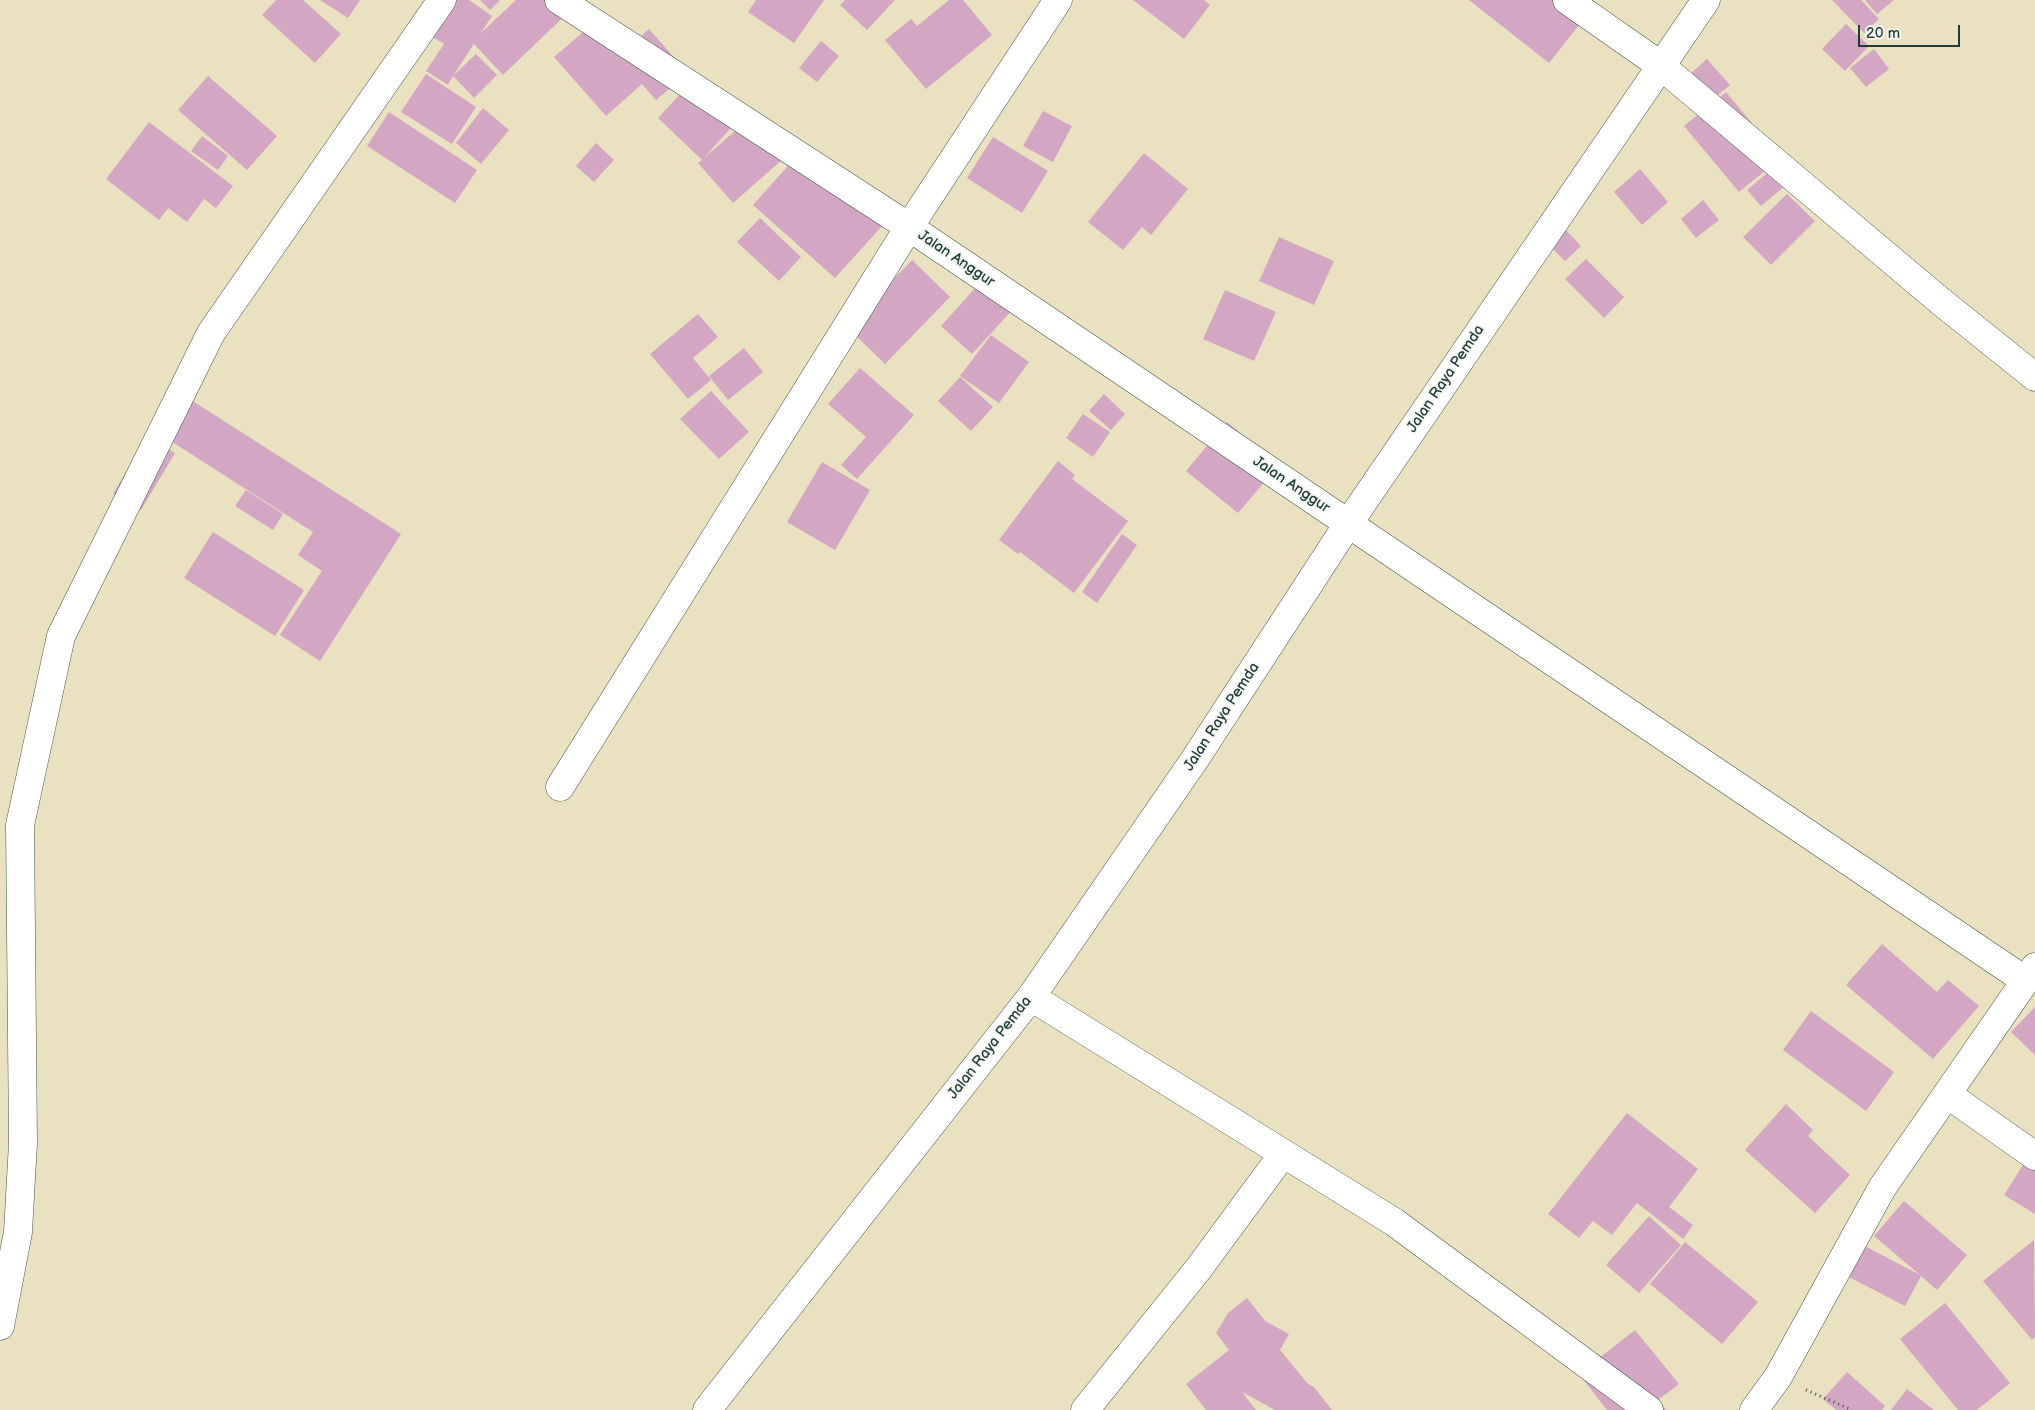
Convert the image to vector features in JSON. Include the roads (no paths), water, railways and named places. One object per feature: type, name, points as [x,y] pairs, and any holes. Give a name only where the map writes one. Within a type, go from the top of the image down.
[{"type":"street","points":[[0,1326],[18,1232],[22,1153],[20,825],[60,636],[211,333],[442,0]]},
{"type":"street","name":"Jalan Anggur","points":[[559,0],[909,227],[1348,524],[2031,974]]},
{"type":"street","points":[[560,787],[909,227],[1058,0]]},
{"type":"street","points":[[1567,0],[1660,65],[1939,300],[2035,377]]},
{"type":"street","name":"Jalan Raya Pemda","points":[[706,1410],[1030,997],[1195,759],[1348,524],[1706,0]]},
{"type":"street","points":[[1754,1410],[1778,1378],[1882,1188],[2031,974]]},
{"type":"street","points":[[1030,997],[1394,1222],[1649,1410]]},
{"type":"street","points":[[1947,1094],[2035,1156]]},
{"type":"street","points":[[1085,1410],[1199,1268],[1283,1154]]}]
